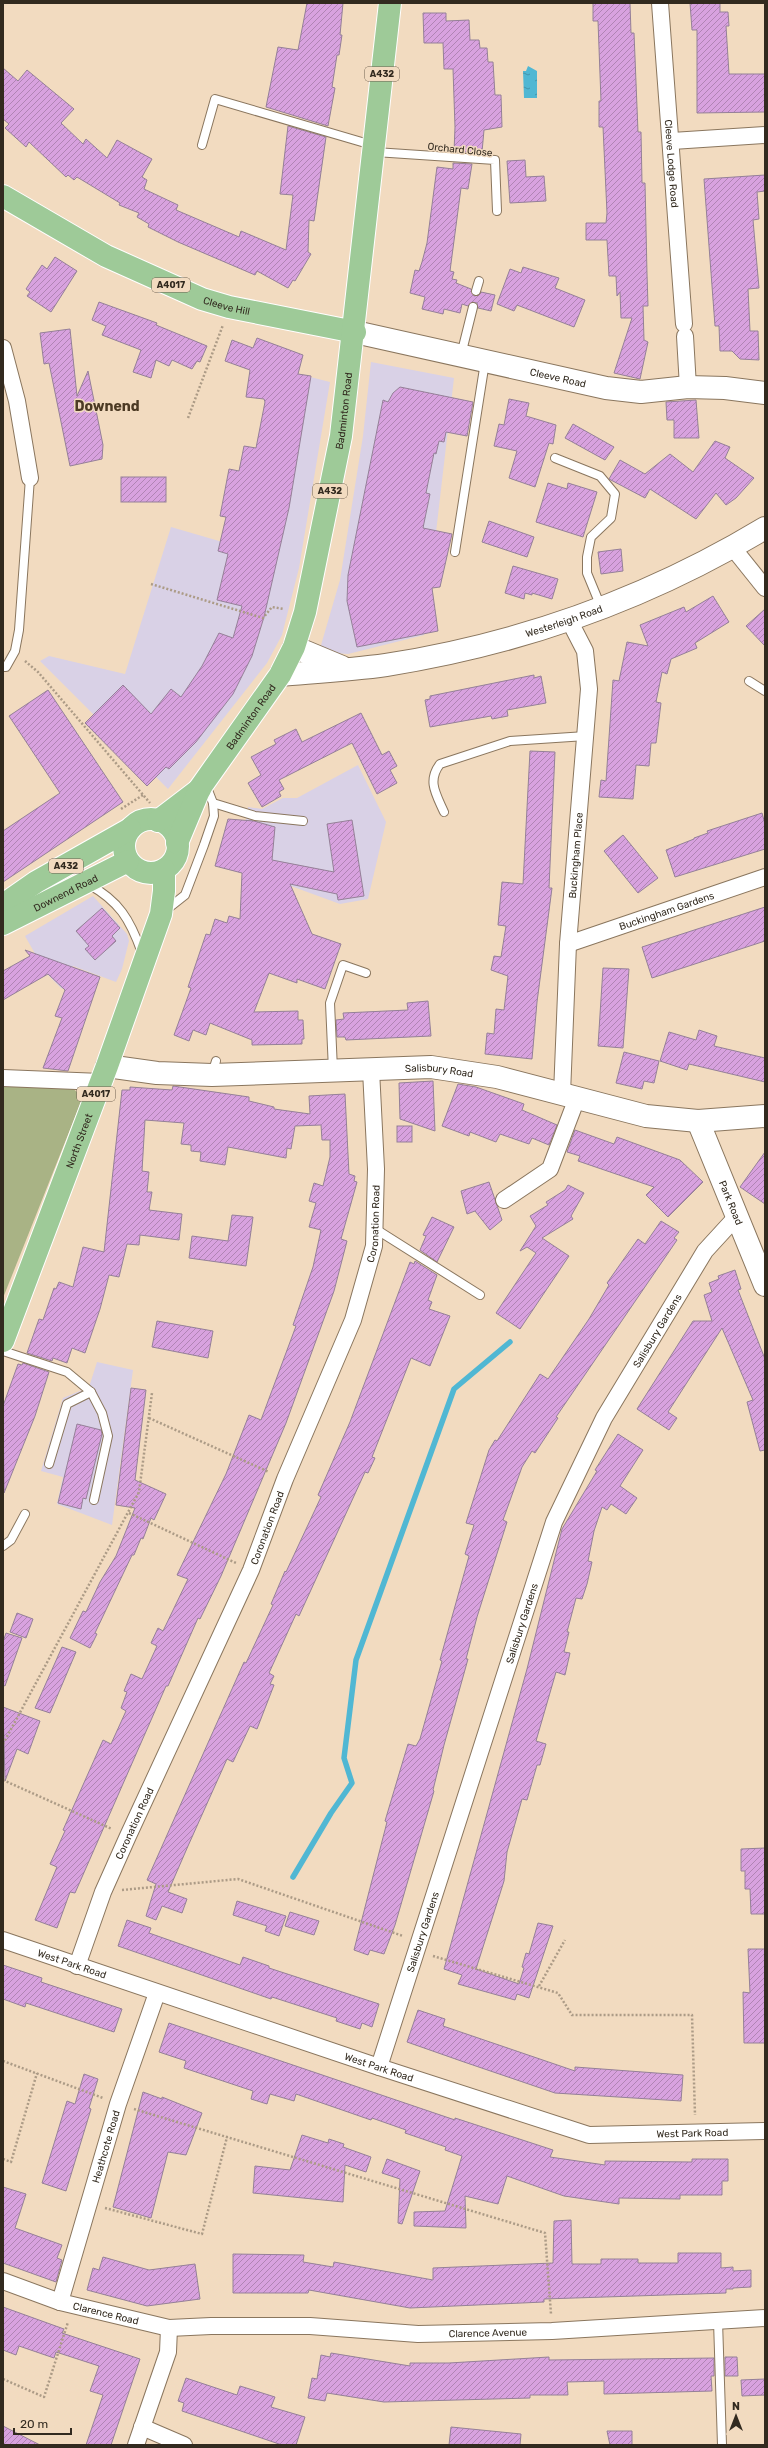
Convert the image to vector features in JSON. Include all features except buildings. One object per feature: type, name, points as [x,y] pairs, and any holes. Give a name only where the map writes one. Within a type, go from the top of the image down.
[{"type":"main road","name":"Badminton Road","points":[[178,843],[206,791],[280,674],[294,647],[305,612],[341,436],[355,332],[390,3]]},
{"type":"main road","name":"Cleeve Hill","points":[[3,196],[106,256],[202,299],[229,308],[355,332]]},
{"type":"main road","name":"Badminton Road","points":[[161,818],[206,791]]},
{"type":"main road","name":"A432","points":[[3,905],[36,882],[130,830],[143,821],[161,818]]},
{"type":"main road","points":[[161,818],[171,829],[178,843]]},
{"type":"main road","points":[[130,830],[124,845],[128,861],[140,871],[156,873],[164,870]]},
{"type":"main road","name":"A432","points":[[164,870],[175,858],[178,843]]},
{"type":"main road","name":"Downend Road","points":[[3,924],[18,918],[84,882],[128,861]]},
{"type":"main road","name":"North Street","points":[[3,1341],[145,961],[161,914],[164,891],[164,870]]},
{"type":"street","name":"Cleeve Lodge Road","points":[[660,3],[672,141],[688,387]]},
{"type":"street","points":[[672,141],[765,135]]},
{"type":"street","name":"Cleeve Road","points":[[355,332],[461,357],[613,389],[641,392],[688,387],[725,388],[765,393]]},
{"type":"street","points":[[3,348],[17,401],[30,478]]},
{"type":"street","name":"Westerleigh Road","points":[[280,674],[386,665],[504,640],[602,608],[665,581],[733,548],[765,528]]},
{"type":"street","points":[[733,548],[765,588]]},
{"type":"street","name":"Buckingham Place","points":[[504,1200],[550,1169],[569,1096],[568,944],[589,689],[585,651],[569,620]]},
{"type":"street","name":"Westerleigh Road","points":[[294,647],[348,669]]},
{"type":"street","name":"Buckingham Gardens","points":[[568,944],[765,877]]},
{"type":"street","name":"Salisbury Road","points":[[104,1074],[157,1073],[214,1068],[333,1071],[431,1067],[497,1077],[646,1116],[698,1121],[765,1116]]},
{"type":"street","name":"Coronation Road","points":[[77,1966],[103,1892],[251,1570],[285,1479],[352,1320],[374,1246],[376,1169],[371,1070]]},
{"type":"street","points":[[3,1078],[104,1074]]},
{"type":"street","name":"Park Road","points":[[698,1121],[738,1215],[765,1285]]},
{"type":"street","name":"Salisbury Gardens","points":[[379,2067],[554,1522],[604,1418],[705,1251],[738,1215]]},
{"type":"street","name":"West Park Road","points":[[3,1940],[379,2067],[589,2135],[696,2134],[765,2130]]},
{"type":"street","name":"Heathcote Road","points":[[66,2304],[89,2204],[118,2104],[157,1993]]},
{"type":"street","name":"Clarence Road","points":[[3,2281],[66,2304],[169,2328],[211,2326]]},
{"type":"street","name":"Clarence Avenue","points":[[211,2326],[310,2326],[418,2334],[552,2331],[765,2318]]},
{"type":"street","points":[[136,2445],[168,2352],[169,2328]]},
{"type":"street","points":[[142,2427],[184,2445]]},
{"type":"lane","points":[[202,145],[215,99],[374,149]]},
{"type":"lane","name":"Orchard Close","points":[[374,149],[495,160],[497,211]]},
{"type":"lane","points":[[476,291],[479,281]]},
{"type":"lane","points":[[461,357],[473,307]]},
{"type":"lane","points":[[455,552],[485,362]]},
{"type":"lane","points":[[555,458],[600,476],[615,494],[611,518],[591,537],[587,557],[587,573],[602,608]]},
{"type":"lane","points":[[3,667],[6,667],[15,651],[19,630],[30,478]]},
{"type":"lane","points":[[749,681],[765,691]]},
{"type":"lane","points":[[444,812],[432,784],[434,772],[440,764],[510,741],[586,736]]},
{"type":"lane","points":[[206,791],[255,816],[303,821]]},
{"type":"lane","points":[[161,914],[185,895],[207,837],[214,816],[206,791]]},
{"type":"lane","points":[[84,882],[107,895],[126,916],[145,961]]},
{"type":"lane","points":[[333,1071],[330,1002],[343,965],[366,973]]},
{"type":"lane","points":[[374,1228],[480,1295]]},
{"type":"lane","points":[[3,1351],[67,1372],[91,1392],[102,1413],[108,1436],[94,1500]]},
{"type":"lane","points":[[49,1464],[67,1404],[91,1392]]},
{"type":"lane","points":[[3,1546],[11,1540],[25,1514]]},
{"type":"lane","points":[[718,2321],[722,2445]]},
{"type":"path","points":[[188,418],[229,308]]},
{"type":"path","points":[[151,584],[263,618],[272,607],[305,612]]},
{"type":"path","points":[[15,651],[38,672],[161,818]]},
{"type":"path","points":[[3,1744],[69,1619],[129,1513],[139,1492],[152,1393]]},
{"type":"path","points":[[149,1418],[285,1479]]},
{"type":"path","points":[[129,1513],[251,1570]]},
{"type":"path","points":[[3,1780],[128,1836]]},
{"type":"path","points":[[103,1892],[238,1880],[417,1946],[558,1993],[572,2015],[692,2015],[696,2134]]},
{"type":"path","points":[[539,1986],[565,1940]]},
{"type":"path","points":[[3,2061],[118,2104],[545,2233],[552,2331]]},
{"type":"path","points":[[3,2159],[11,2162],[36,2073]]},
{"type":"path","points":[[89,2204],[202,2234],[227,2137]]},
{"type":"path","points":[[3,2379],[44,2397],[66,2304]]},
{"type":"shaded area","points":[[371,362],[454,378],[424,635],[348,654],[319,652],[340,580],[363,436]]},
{"type":"shaded area","points":[[279,369],[330,382],[299,568],[282,635],[267,663],[168,789],[40,661],[49,656],[125,674],[171,527],[250,550]]},
{"type":"shaded area","points":[[358,765],[386,822],[368,899],[340,904],[280,882],[238,871],[248,807],[262,809],[283,798],[297,798]]},
{"type":"shaded area","points":[[93,896],[127,934],[129,941],[122,969],[116,982],[73,966],[62,989],[46,973],[25,936]]},
{"type":"shaded area","points":[[97,1362],[133,1370],[112,1525],[57,1504],[63,1477],[41,1471],[63,1398],[87,1388],[90,1384]]},
{"type":"green space","points":[[3,1085],[71,1087],[83,1097],[3,1298]]},
{"type":"water","points":[[528,66],[537,71],[537,98],[524,98],[523,71],[526,71]]},
{"type":"waterway","points":[[293,1877],[331,1813],[352,1783],[344,1758],[356,1660],[454,1389],[510,1342]]},
{"type":"district","name":"Downend","points":[[107,406]]}]
